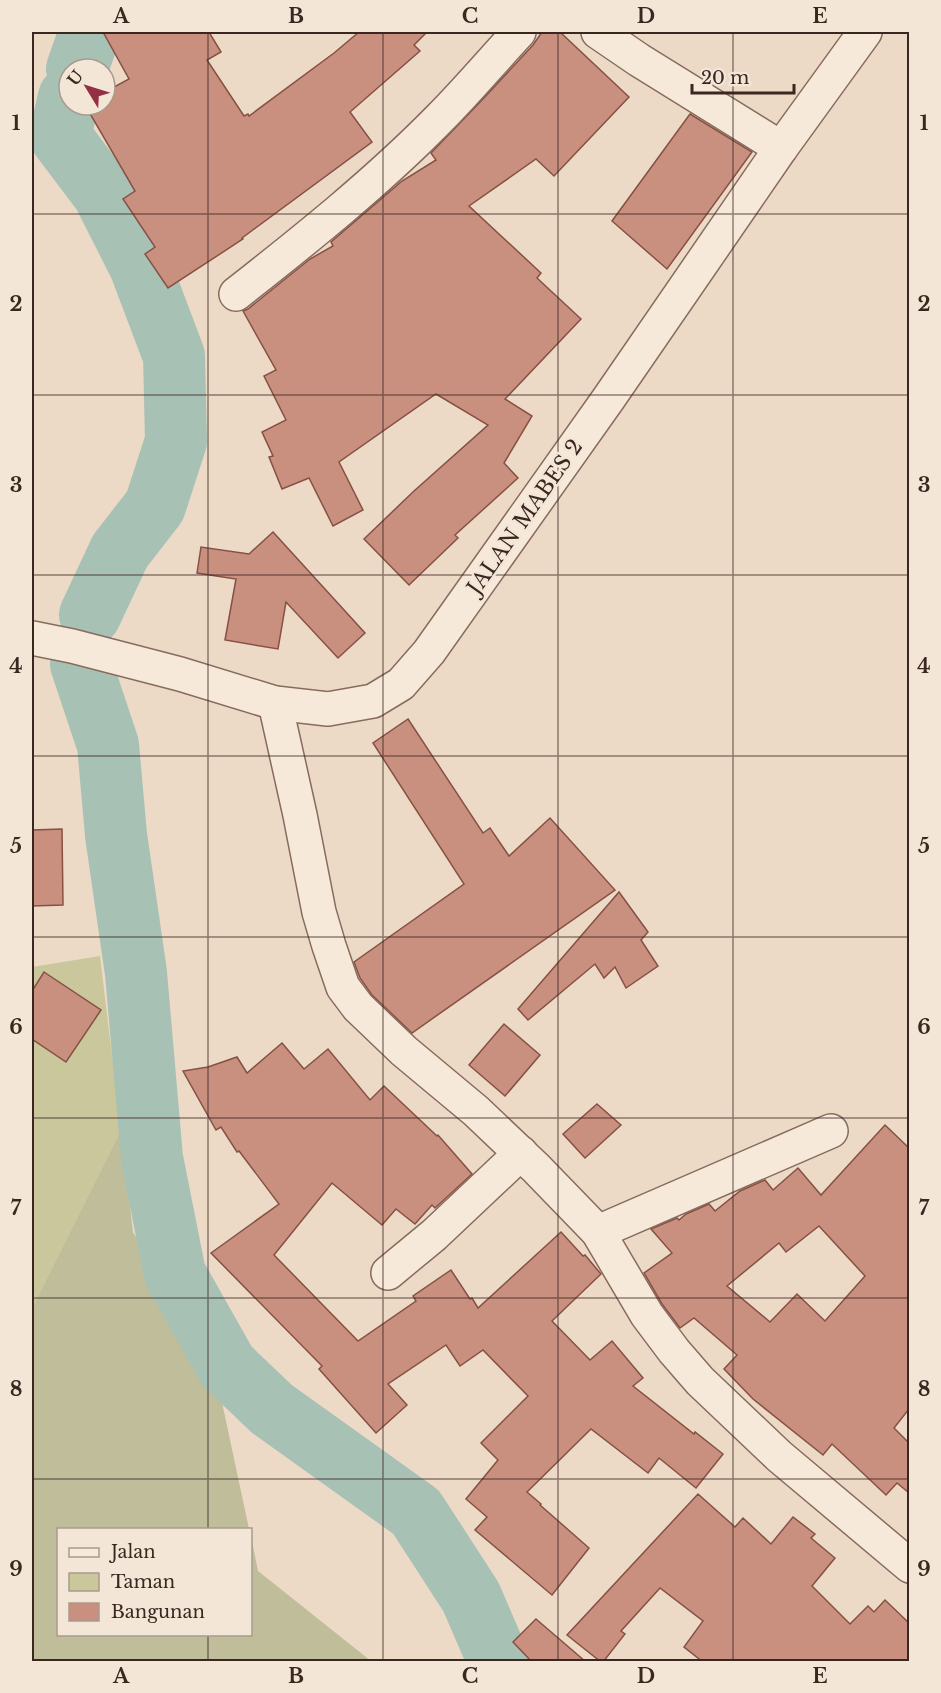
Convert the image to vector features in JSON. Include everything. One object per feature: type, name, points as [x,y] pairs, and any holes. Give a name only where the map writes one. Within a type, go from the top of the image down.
[{"type":"street","points":[[236,294],[295,248],[384,172],[440,118],[519,32]]},
{"type":"street","points":[[598,32],[781,148]]},
{"type":"street","name":"JALAN MABES 2","points":[[32,638],[180,674],[275,703],[328,709],[373,701],[401,684],[429,652],[596,418],[781,148],[865,32]]},
{"type":"street","points":[[275,703],[319,912],[343,987],[358,1007],[404,1051],[476,1111],[521,1153],[598,1232],[647,1315],[700,1381],[779,1456],[909,1566]]},
{"type":"street","points":[[598,1232],[831,1131]]},
{"type":"street","points":[[388,1273],[434,1235],[521,1153]]},
{"type":"green space","points":[[100,956],[121,1130],[32,1308],[32,967]]},
{"type":"shaded area","points":[[121,1130],[133,1232],[216,1374],[249,1528],[57,1528],[57,1636],[252,1636],[252,1541],[258,1571],[371,1661],[32,1661],[32,1308]]},
{"type":"building","points":[[103,32],[209,32],[221,52],[207,60],[244,116],[248,114],[249,116],[359,32],[427,32],[414,45],[420,51],[350,112],[372,142],[243,239],[168,288],[145,254],[155,247],[123,199],[135,191],[92,117],[117,117],[117,86],[129,79]]},
{"type":"building","points":[[542,32],[560,32],[629,97],[554,176],[536,159],[469,206],[541,273],[537,278],[581,319],[505,399],[532,416],[504,463],[518,478],[455,535],[458,538],[409,585],[364,539],[488,425],[436,394],[339,462],[363,510],[333,526],[309,478],[282,489],[269,457],[273,456],[262,432],[286,420],[264,376],[276,370],[243,311],[310,259],[333,246],[331,242],[402,181],[436,160],[431,153],[533,45]]},
{"type":"building","points":[[690,114],[752,152],[667,269],[612,221]]},
{"type":"building","points":[[273,532],[365,633],[338,658],[286,602],[278,649],[225,640],[236,579],[197,573],[201,547],[249,554]]},
{"type":"building","points":[[408,719],[483,833],[490,828],[509,856],[550,818],[615,890],[412,1033],[372,995],[360,978],[354,962],[464,884],[373,743]]},
{"type":"building","points":[[62,829],[63,905],[32,906],[32,830]]},
{"type":"building","points":[[619,892],[648,932],[641,940],[658,966],[626,988],[615,967],[604,978],[595,964],[528,1020],[518,1009]]},
{"type":"building","points":[[44,972],[101,1010],[66,1062],[32,1039],[32,991]]},
{"type":"building","points":[[504,1024],[540,1055],[505,1096],[469,1065]]},
{"type":"building","points":[[282,1043],[304,1069],[328,1049],[370,1100],[384,1086],[438,1135],[472,1174],[435,1208],[432,1205],[415,1224],[396,1209],[382,1225],[332,1183],[274,1255],[358,1341],[416,1301],[413,1296],[451,1270],[478,1308],[561,1232],[601,1274],[552,1321],[590,1360],[612,1341],[643,1378],[633,1386],[723,1454],[696,1488],[659,1458],[648,1473],[591,1429],[527,1492],[589,1548],[552,1595],[475,1530],[487,1517],[466,1499],[498,1460],[481,1443],[528,1396],[483,1350],[460,1366],[446,1345],[388,1384],[407,1405],[376,1433],[319,1369],[322,1366],[211,1253],[279,1204],[239,1151],[237,1152],[221,1127],[216,1130],[183,1071],[208,1067],[237,1057],[247,1073]]},
{"type":"building","points":[[597,1104],[621,1125],[585,1158],[563,1134]]},
{"type":"building","points":[[885,1125],[909,1148],[909,1409],[894,1428],[909,1443],[909,1493],[897,1483],[886,1495],[832,1444],[823,1455],[753,1399],[724,1369],[737,1355],[694,1318],[680,1328],[662,1304],[644,1273],[672,1253],[651,1229],[677,1218],[679,1220],[686,1214],[709,1204],[715,1211],[740,1191],[765,1180],[773,1190],[798,1168],[821,1195]],"holes":[[[819,1226],[865,1276],[825,1321],[797,1294],[770,1322],[727,1286],[779,1243],[786,1252]]]},
{"type":"building","points":[[698,1494],[735,1527],[743,1518],[771,1544],[793,1517],[815,1534],[811,1538],[835,1558],[812,1586],[850,1624],[868,1606],[874,1612],[885,1600],[909,1623],[909,1662],[703,1662],[684,1647],[703,1621],[660,1588],[621,1631],[625,1634],[603,1662],[567,1635]]},
{"type":"building","points":[[536,1619],[586,1662],[532,1662],[513,1642]]},
{"type":"waterway","points":[[81,57],[90,32]]},
{"type":"waterway","points":[[64,117],[60,136],[103,193],[140,266],[174,356],[176,441],[155,506],[120,551],[90,615]]},
{"type":"waterway","points":[[81,664],[108,745],[116,835],[136,973],[152,1158],[175,1274],[227,1366],[272,1409],[416,1512],[471,1597],[499,1662]]}]
